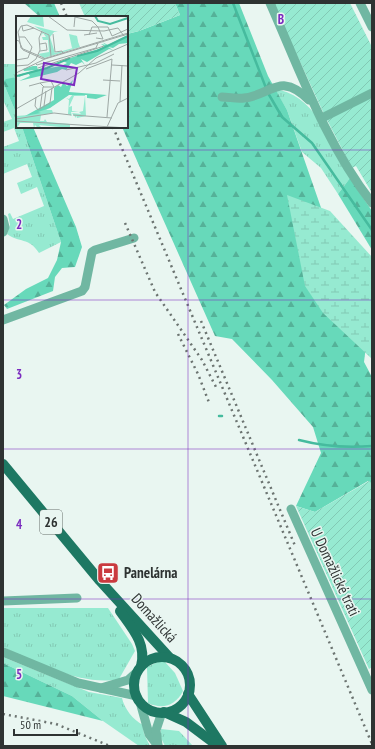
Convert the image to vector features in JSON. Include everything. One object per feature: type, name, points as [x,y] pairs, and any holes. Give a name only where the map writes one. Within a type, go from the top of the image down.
[{"type":"main road","name":"Domažlická","points":[[3,464],[100,581],[170,658],[179,663],[186,671],[189,682],[188,694]]},
{"type":"main road","name":"Domažlická","points":[[100,581],[140,640],[144,655],[134,684],[138,699]]},
{"type":"main road","name":"Domažlická","points":[[140,669],[152,659],[164,657],[170,658]]},
{"type":"main road","points":[[163,712],[170,711],[181,704],[188,694],[212,728],[222,746]]},
{"type":"main road","points":[[138,699],[150,710],[163,712],[186,722],[218,746]]},
{"type":"street","points":[[270,3],[311,102],[322,118],[354,180],[372,203]]},
{"type":"street","points":[[360,3],[372,27]]},
{"type":"street","points":[[222,97],[244,98],[278,85],[300,92],[311,102]]},
{"type":"street","points":[[322,118],[372,93]]},
{"type":"street","points":[[3,219],[5,227],[3,232]]},
{"type":"street","points":[[3,320],[82,291],[85,287],[92,252],[134,238]]},
{"type":"street","name":"U Domažlické trati","points":[[291,509],[369,674],[372,690]]},
{"type":"street","points":[[3,601],[77,598]]},
{"type":"street","points":[[3,652],[78,683],[138,699],[149,734],[158,746]]},
{"type":"street","points":[[100,688],[128,680],[140,669]]},
{"type":"street","points":[[158,746],[156,730],[163,712]]},
{"type":"green space","points":[[24,3],[54,3],[60,16],[39,16]]},
{"type":"green space","points":[[79,3],[175,3],[180,15],[128,34],[128,16],[85,16]]},
{"type":"green space","points":[[175,3],[239,3],[268,76],[287,110],[326,222],[368,330],[364,362],[372,377],[372,484],[368,481],[315,512],[296,506],[321,453],[313,427],[272,380],[232,339],[215,336],[122,128],[128,128],[128,34],[180,15]]},
{"type":"green space","points":[[273,3],[350,3],[372,47],[372,90],[324,114]]},
{"type":"green space","points":[[3,64],[16,64],[16,77],[3,82]]},
{"type":"green space","points":[[16,77],[16,113],[3,82],[6,79]]},
{"type":"green space","points":[[3,82],[16,113],[16,128],[22,128],[61,242],[39,253],[28,242],[11,237],[7,234],[10,225],[8,214],[10,213],[13,219],[44,206],[37,187],[21,194],[17,183],[32,177],[27,164],[3,174],[3,147],[19,141],[14,128],[3,132],[3,122],[12,119],[3,100]]},
{"type":"green space","points":[[280,90],[294,95],[305,103],[315,114],[331,139],[350,178],[338,194],[321,168],[302,152],[287,110],[276,91]]},
{"type":"green space","points":[[372,96],[372,193],[356,166],[352,168],[326,118]]},
{"type":"green space","points":[[22,128],[33,128],[76,227],[82,247],[75,267],[62,268],[55,277],[53,291],[7,309],[4,305],[26,289],[48,278],[57,260],[61,242]]},
{"type":"green space","points":[[350,178],[372,211],[372,250],[338,194]]},
{"type":"green space","points":[[287,195],[330,211],[372,257],[372,359],[323,313],[305,286]]},
{"type":"green space","points":[[369,481],[372,484],[372,667],[369,669],[296,506],[315,512]]},
{"type":"green space","points":[[3,608],[108,608],[135,651],[119,679],[105,681],[60,672],[3,647]]},
{"type":"green space","points":[[3,657],[89,692],[122,698],[130,713],[143,725],[144,734],[150,746],[139,746],[103,721],[72,696],[3,663]]},
{"type":"green space","points":[[160,661],[165,662],[175,673],[183,691],[177,700],[164,706],[148,703],[147,667]]},
{"type":"green space","points":[[3,663],[72,696],[103,721],[3,696]]},
{"type":"green space","points":[[161,729],[179,731],[193,746],[165,746],[161,738]]},
{"type":"waterway","points":[[233,3],[266,88]]},
{"type":"waterway","points":[[268,93],[282,117],[312,143],[372,230]]},
{"type":"waterway","points":[[299,440],[335,446],[372,446]]},
{"type":"railway","points":[[61,3],[67,16]]},
{"type":"railway","points":[[113,128],[372,744]]},
{"type":"railway","points":[[125,223],[155,292],[202,360],[216,387]]},
{"type":"railway","points":[[201,321],[296,548]]},
{"type":"railway","points":[[178,334],[198,374],[210,405]]},
{"type":"railway","points":[[3,714],[56,724],[110,746]]},
{"type":"place","name":"Panelárna","points":[[108,573]]}]
